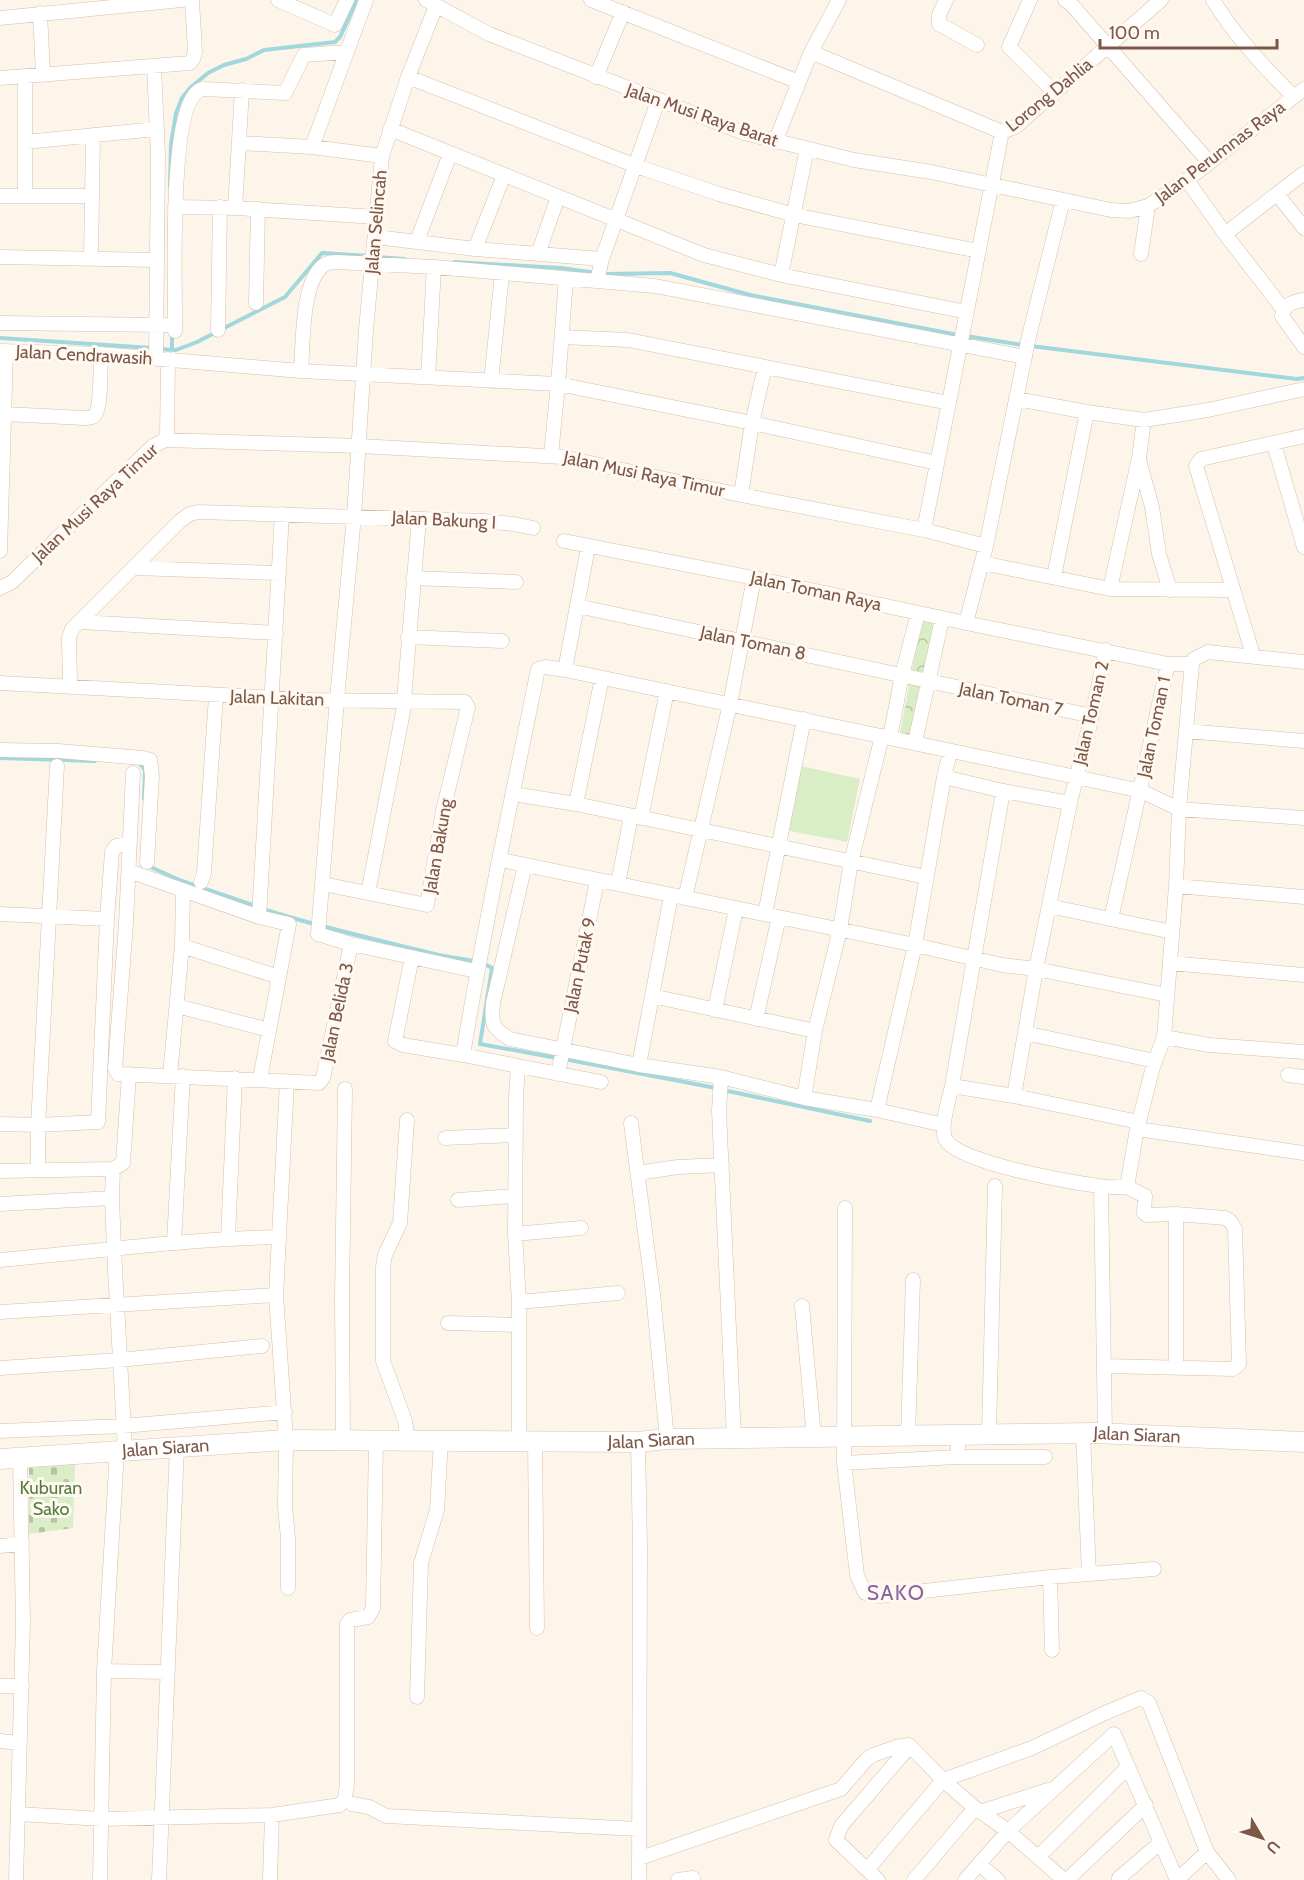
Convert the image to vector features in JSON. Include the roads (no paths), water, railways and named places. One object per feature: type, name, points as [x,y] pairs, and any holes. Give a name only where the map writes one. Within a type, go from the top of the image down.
[{"type":"street","points":[[0,18],[182,0]]},
{"type":"street","points":[[0,78],[186,64],[193,59],[195,52],[192,0]]},
{"type":"street","points":[[278,0],[334,25],[347,0]]},
{"type":"street","points":[[312,147],[366,0]]},
{"type":"street","points":[[591,0],[799,82]]},
{"type":"street","points":[[775,142],[811,52],[839,0]]},
{"type":"street","points":[[946,0],[939,15],[939,24],[977,45]]},
{"type":"street","points":[[1030,0],[1009,47],[1048,86]]},
{"type":"street","name":"Lorong Dahlia","points":[[924,530],[1002,132],[1015,127],[1161,0]]},
{"type":"street","points":[[1213,0],[1260,64],[1299,93]]},
{"type":"street","points":[[1070,1],[1209,162]]},
{"type":"street","name":"Jalan Musi Raya Barat","points":[[431,3],[489,34],[744,133],[854,160],[992,184],[1063,200]]},
{"type":"street","name":"Jalan Selincah","points":[[360,446],[382,156],[431,3]]},
{"type":"street","points":[[596,77],[623,12]]},
{"type":"street","points":[[40,13],[43,74]]},
{"type":"street","points":[[169,326],[157,260],[168,161],[196,92],[203,89],[285,93],[303,56],[347,52]]},
{"type":"street","points":[[811,52],[1002,132]]},
{"type":"street","points":[[154,66],[156,129],[168,161],[175,207],[169,326],[159,353],[167,440]]},
{"type":"street","points":[[25,76],[25,196]]},
{"type":"street","points":[[408,77],[636,166],[719,194],[794,215],[979,251]]},
{"type":"street","points":[[235,208],[242,90]]},
{"type":"street","name":"Jalan Perumnas Raya","points":[[1063,200],[1129,211],[1148,206],[1187,180],[1299,93]]},
{"type":"street","points":[[599,271],[658,101]]},
{"type":"street","points":[[25,142],[156,129]]},
{"type":"street","points":[[390,129],[704,255],[781,275],[967,312]]},
{"type":"street","points":[[91,259],[93,135]]},
{"type":"street","points":[[239,143],[312,147],[382,156]]},
{"type":"street","points":[[781,275],[807,149]]},
{"type":"street","points":[[417,241],[450,154]]},
{"type":"street","points":[[1225,234],[1304,173]]},
{"type":"street","points":[[475,249],[504,175]]},
{"type":"street","points":[[1187,180],[1225,234],[1284,309]]},
{"type":"street","points":[[1277,194],[1304,228]]},
{"type":"street","points":[[0,195],[91,196]]},
{"type":"street","points":[[538,254],[558,197]]},
{"type":"street","points":[[966,623],[986,546],[1029,336],[1063,200]]},
{"type":"street","points":[[1141,254],[1148,206]]},
{"type":"street","points":[[175,207],[220,207],[377,217]]},
{"type":"street","points":[[218,330],[220,207]]},
{"type":"street","points":[[256,303],[258,209]]},
{"type":"street","points":[[375,240],[417,241],[538,254],[599,271],[683,289],[961,338],[1025,356]]},
{"type":"street","points":[[0,257],[157,260]]},
{"type":"street","points":[[301,371],[310,287],[318,272],[329,263],[373,261],[566,279],[599,271]]},
{"type":"street","points":[[428,377],[434,267]]},
{"type":"street","points":[[491,381],[502,274]]},
{"type":"street","points":[[551,455],[566,279]]},
{"type":"street","points":[[1304,300],[1289,303],[1282,316],[1304,346]]},
{"type":"street","points":[[0,322],[169,326]]},
{"type":"street","points":[[562,337],[628,340],[949,402]]},
{"type":"street","points":[[0,551],[3,351]]},
{"type":"street","name":"Jalan Cendrawasih","points":[[3,351],[159,353],[301,371],[558,384],[937,463]]},
{"type":"street","points":[[2,406],[85,418],[94,416],[99,401],[101,354]]},
{"type":"street","points":[[741,495],[752,423],[765,367]]},
{"type":"street","points":[[1016,399],[1144,420],[1208,410],[1304,389]]},
{"type":"street","points":[[1054,577],[1087,412]]},
{"type":"street","points":[[1110,589],[1139,458],[1144,420]]},
{"type":"street","points":[[1252,656],[1196,466],[1201,459],[1304,436]]},
{"type":"street","name":"Jalan Musi Raya Timur","points":[[0,588],[12,582],[153,446],[167,440],[551,455],[924,530],[986,546]]},
{"type":"street","points":[[1274,444],[1304,547]]},
{"type":"street","name":"Jalan Lakitan","points":[[0,683],[70,685],[216,696],[336,699],[360,446]]},
{"type":"street","points":[[1139,458],[1152,507],[1159,554],[1170,590]]},
{"type":"street","name":"Jalan Bakung I","points":[[80,622],[180,521],[190,514],[199,512],[494,522],[533,528]]},
{"type":"street","points":[[259,915],[282,514]]},
{"type":"street","points":[[322,884],[368,893],[402,720],[419,519]]},
{"type":"street","name":"Jalan Toman Raya","points":[[564,541],[588,548],[754,578],[942,619],[1168,663],[1192,664]]},
{"type":"street","points":[[565,670],[588,548]]},
{"type":"street","points":[[982,563],[1110,589],[1233,590]]},
{"type":"street","points":[[135,568],[279,573]]},
{"type":"street","points":[[413,578],[516,582]]},
{"type":"street","points":[[685,898],[730,704],[754,578]]},
{"type":"street","name":"Jalan Toman 8","points":[[577,606],[929,681]]},
{"type":"street","points":[[804,1098],[815,1031],[840,929],[851,862],[918,613]]},
{"type":"street","points":[[915,742],[942,619]]},
{"type":"street","points":[[70,685],[70,633],[80,622],[276,633]]},
{"type":"street","points":[[408,637],[502,641]]},
{"type":"street","name":"Jalan Toman 2","points":[[1014,1096],[1036,969],[1070,803],[1106,650]]},
{"type":"street","points":[[1127,1187],[1138,1125],[1155,1061],[1164,1037],[1173,932],[1179,809],[1192,664],[1194,659],[1208,652],[1304,662]]},
{"type":"street","name":"Jalan Toman 1","points":[[1111,919],[1168,663]]},
{"type":"street","points":[[463,1055],[477,964],[501,860],[538,669],[546,667],[565,670],[1141,791],[1179,809],[1304,818]]},
{"type":"street","points":[[576,804],[602,678]]},
{"type":"street","name":"Jalan Toman 7","points":[[929,681],[1092,716]]},
{"type":"street","points":[[618,884],[667,691]]},
{"type":"street","points":[[201,882],[204,873],[216,696]]},
{"type":"street","points":[[404,700],[336,699],[318,934],[351,944],[412,957],[477,964]]},
{"type":"street","name":"Jalan Bakung","points":[[368,893],[427,905],[443,811],[468,707],[461,701],[404,700]]},
{"type":"street","points":[[765,914],[804,719]]},
{"type":"street","points":[[1186,731],[1304,741]]},
{"type":"street","points":[[0,750],[58,751],[150,760],[152,776],[147,862]]},
{"type":"street","points":[[877,1110],[915,945],[950,752]]},
{"type":"street","points":[[38,1170],[38,1125],[57,766]]},
{"type":"street","points":[[133,773],[129,871],[115,1068],[118,1074],[287,1081],[276,1295],[285,1412],[288,1588]]},
{"type":"street","points":[[944,777],[1070,803]]},
{"type":"street","points":[[1003,791],[944,1125],[947,1143],[957,1151],[999,1166],[1101,1187],[1127,1187],[1145,1196],[1143,1208],[1145,1214],[1225,1218],[1235,1229],[1239,1364],[1233,1370],[1105,1366]]},
{"type":"street","points":[[513,794],[576,804],[926,877]]},
{"type":"street","points":[[98,1122],[112,852],[116,846],[130,843]]},
{"type":"street","points":[[501,860],[779,916],[974,959],[1167,995]]},
{"type":"street","points":[[525,865],[493,1003],[491,1018],[494,1027],[510,1039],[601,1082]]},
{"type":"street","points":[[129,871],[289,924],[260,1079]]},
{"type":"street","name":"Jalan Putak 9","points":[[560,1061],[597,881]]},
{"type":"street","points":[[1176,886],[1304,897]]},
{"type":"street","points":[[174,1242],[177,1006],[182,946],[183,890]]},
{"type":"street","points":[[639,1065],[671,896]]},
{"type":"street","points":[[1049,906],[1173,932]]},
{"type":"street","points":[[715,1010],[736,909]]},
{"type":"street","points":[[0,914],[107,920]]},
{"type":"street","points":[[756,1019],[779,916]]},
{"type":"street","name":"Jalan Belida 3","points":[[287,1081],[319,1083],[321,1080],[351,944]]},
{"type":"street","points":[[182,946],[279,977]]},
{"type":"street","points":[[412,957],[395,1041],[403,1045],[518,1066],[560,1061],[639,1065],[720,1087],[877,1110],[944,1125]]},
{"type":"street","points":[[1170,963],[1304,975]]},
{"type":"street","points":[[652,996],[815,1031]]},
{"type":"street","points":[[177,1006],[269,1030]]},
{"type":"street","points":[[1025,1033],[1155,1061]]},
{"type":"street","points":[[1164,1037],[1209,1045],[1304,1052]]},
{"type":"street","points":[[518,1066],[515,1196],[519,1302],[517,1325],[527,1441],[537,1628]]},
{"type":"street","points":[[0,1171],[113,1169],[123,1163],[129,1074]]},
{"type":"street","points":[[1288,1075],[1304,1077]]},
{"type":"street","points":[[228,1238],[235,1078]]},
{"type":"street","points":[[952,1086],[1014,1096],[1138,1125],[1304,1153]]},
{"type":"street","points":[[720,1087],[734,1438]]},
{"type":"street","points":[[343,1440],[342,1286],[345,1089]]},
{"type":"street","points":[[0,1124],[38,1125],[125,1119]]},
{"type":"street","points":[[407,1120],[400,1223],[385,1255],[383,1268],[383,1361],[405,1421],[408,1440]]},
{"type":"street","points":[[631,1123],[653,1294],[667,1439]]},
{"type":"street","points":[[445,1138],[516,1135]]},
{"type":"street","points":[[638,1173],[678,1167],[722,1165]]},
{"type":"street","points":[[100,1880],[104,1671],[123,1426],[111,1198],[113,1169]]},
{"type":"street","points":[[989,1434],[995,1186]]},
{"type":"street","points":[[1101,1187],[1105,1433]]},
{"type":"street","points":[[458,1200],[515,1196]]},
{"type":"street","points":[[0,1204],[111,1198]]},
{"type":"street","points":[[845,1208],[844,1463],[857,1575],[865,1593],[879,1596],[1050,1576],[1154,1569]]},
{"type":"street","points":[[1176,1214],[1176,1367]]},
{"type":"street","points":[[515,1234],[581,1228]]},
{"type":"street","points":[[0,1260],[174,1242],[279,1237]]},
{"type":"street","points":[[908,1436],[913,1280]]},
{"type":"street","points":[[519,1302],[618,1293]]},
{"type":"street","points":[[0,1312],[276,1295]]},
{"type":"street","points":[[802,1306],[814,1437]]},
{"type":"street","points":[[448,1323],[517,1325]]},
{"type":"street","points":[[0,1368],[119,1360],[262,1346]]},
{"type":"street","points":[[0,1431],[123,1426],[285,1412]]},
{"type":"street","points":[[1026,1433],[1027,1457]]},
{"type":"street","points":[[1083,1433],[1089,1574]]},
{"type":"street","name":"Jalan Siaran","points":[[10,1458],[286,1440],[638,1442],[667,1439],[1105,1433],[1304,1442]]},
{"type":"street","points":[[957,1457],[959,1434]]},
{"type":"street","points":[[417,1697],[421,1563],[437,1510],[441,1440]]},
{"type":"street","points":[[18,1814],[102,1819],[272,1815],[340,1805],[345,1798],[347,1784],[347,1624],[350,1620],[368,1617],[373,1608],[376,1441]]},
{"type":"street","points":[[638,1442],[639,1880]]},
{"type":"street","points":[[159,1880],[177,1446]]},
{"type":"street","points":[[844,1463],[957,1457],[1045,1457]]},
{"type":"street","points":[[10,1458],[22,1544],[21,1743],[16,1880]]},
{"type":"street","points":[[0,1546],[22,1544]]},
{"type":"street","points":[[1050,1576],[1052,1650]]},
{"type":"street","points":[[104,1671],[167,1672]]},
{"type":"street","points":[[0,1686],[22,1686]]},
{"type":"street","points":[[867,1870],[943,1780],[1032,1748],[1141,1698],[1149,1702],[1207,1852],[1229,1880]]},
{"type":"street","points":[[1105,1713],[1177,1880],[1207,1852]]},
{"type":"street","points":[[965,1880],[1008,1831],[1114,1734]]},
{"type":"street","points":[[0,1741],[21,1743]]},
{"type":"street","points":[[640,1858],[841,1789],[866,1760],[873,1755],[896,1747],[910,1746],[943,1780],[1066,1880],[1146,1805]]},
{"type":"street","points":[[878,1880],[836,1839],[838,1831],[910,1746]]},
{"type":"street","points":[[1038,1857],[1128,1767]]},
{"type":"street","points":[[914,1880],[978,1810],[1053,1788]]},
{"type":"street","points":[[352,1804],[369,1807],[386,1816],[639,1829]]},
{"type":"street","points":[[270,1880],[272,1815]]},
{"type":"street","points":[[1119,1878],[1160,1843]]},
{"type":"street","points":[[979,1864],[998,1880]]},
{"type":"street","points":[[678,1880],[693,1878]]},
{"type":"waterway","points":[[170,186],[171,144],[176,113],[182,98],[190,88],[208,73],[264,50],[335,42],[340,37],[357,0]]},
{"type":"waterway","points":[[160,349],[176,350],[197,342],[285,297],[322,253],[369,256]]},
{"type":"waterway","points":[[376,257],[405,259]]},
{"type":"waterway","points":[[454,262],[561,268],[604,274],[670,273],[750,295],[958,335]]},
{"type":"waterway","points":[[172,334],[172,349]]},
{"type":"waterway","points":[[966,336],[1023,345]]},
{"type":"waterway","points":[[0,338],[152,348]]},
{"type":"waterway","points":[[1031,346],[1297,379],[1304,378]]},
{"type":"waterway","points":[[0,758],[95,761]]},
{"type":"waterway","points":[[139,762],[145,770],[144,799]]},
{"type":"waterway","points":[[148,866],[182,881],[256,906]]},
{"type":"waterway","points":[[263,909],[351,934],[473,961],[492,968],[480,1044],[557,1058]]},
{"type":"waterway","points":[[564,1059],[716,1088]]},
{"type":"waterway","points":[[723,1090],[870,1121]]},
{"type":"district","name":"SAKO","points":[[896,1593]]},
{"type":"park label","name":"Kuburan Sako","points":[[51,1498]]}]
